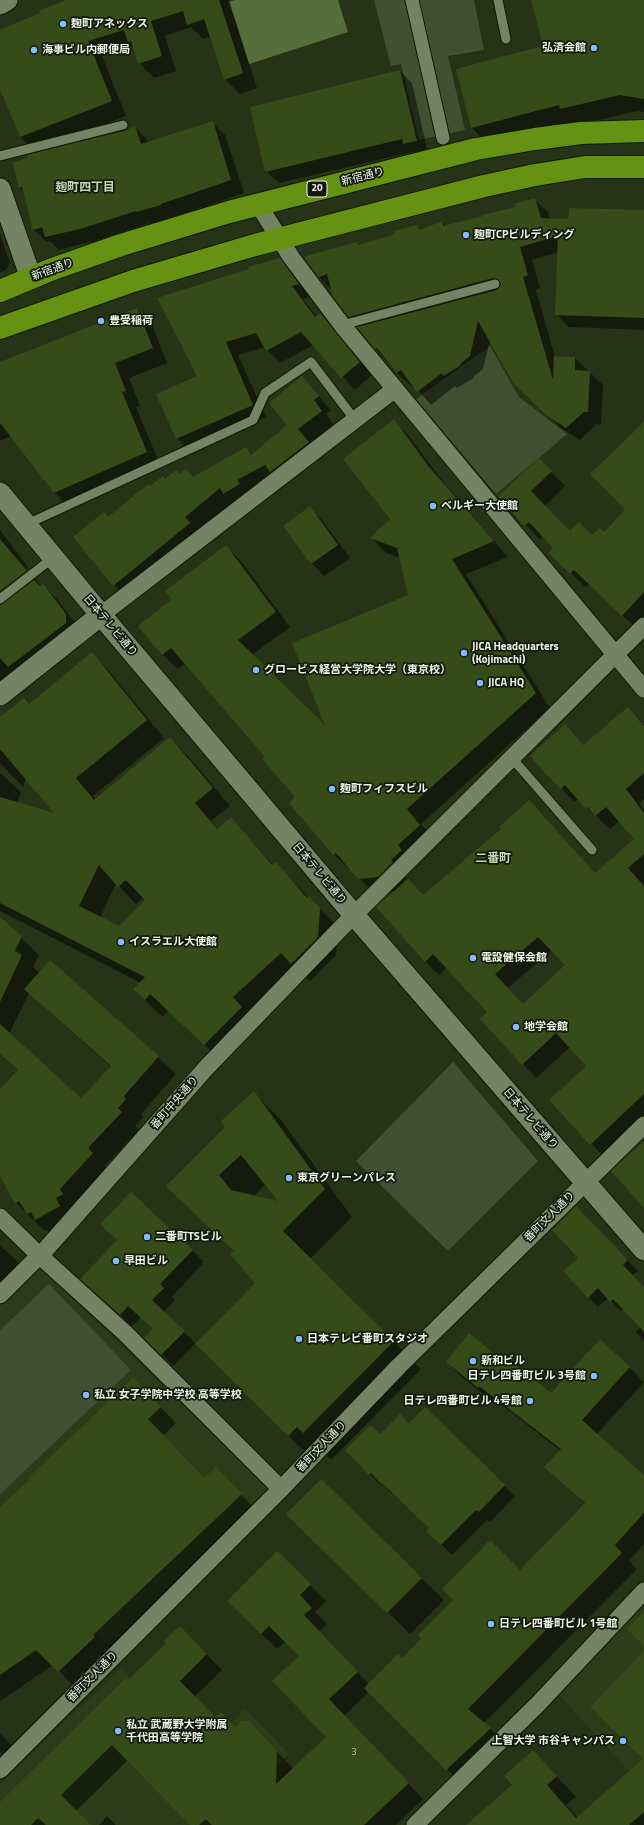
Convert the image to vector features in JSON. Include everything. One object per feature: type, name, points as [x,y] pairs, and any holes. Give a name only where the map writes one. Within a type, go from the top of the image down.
[{"type":"highway","name":"新宿通り","points":[[0,291],[31,278],[122,245],[258,204],[476,149],[535,138],[581,133],[644,131]]},
{"type":"highway","points":[[0,328],[134,281],[280,238],[484,186],[585,167],[644,167]]},
{"type":"street","points":[[0,4],[7,0]]},
{"type":"street","points":[[412,0],[443,138]]},
{"type":"street","points":[[0,189],[31,278]]},
{"type":"street","points":[[258,204],[291,257],[342,325],[614,655],[644,689]]},
{"type":"street","points":[[0,695],[101,615],[395,389]]},
{"type":"street","name":"日本テレビ通り","points":[[0,493],[354,915],[644,1250]]},
{"type":"street","name":"番町中央通り","points":[[0,1295],[39,1255],[206,1068],[354,915],[644,626]]},
{"type":"street","name":"番町文人通り","points":[[0,1770],[281,1489],[399,1366],[644,1125]]},
{"type":"street","points":[[0,1217],[39,1255],[125,1333],[281,1489]]},
{"type":"street","points":[[415,1825],[538,1704],[644,1591]]},
{"type":"lane","points":[[498,0],[506,39]]},
{"type":"lane","points":[[0,156],[123,125]]},
{"type":"lane","points":[[342,325],[495,284]]},
{"type":"lane","points":[[27,524],[253,420],[265,394],[311,362],[355,420]]},
{"type":"lane","points":[[0,599],[54,557]]},
{"type":"lane","points":[[511,757],[592,850]]},
{"type":"shaded area","points":[[229,0],[338,0],[348,32],[249,64]]},
{"type":"shaded area","points":[[374,0],[474,0],[484,50],[448,56],[465,130],[419,140],[401,64],[391,66]]},
{"type":"shaded area","points":[[490,346],[519,397],[567,434],[496,494],[416,399]]},
{"type":"shaded area","points":[[453,1062],[538,1161],[448,1251],[356,1161]]},
{"type":"shaded area","name":"私立 女子学院中学校 高等学校","points":[[36,1268],[42,1269],[266,1486],[266,1491],[108,1644],[36,1565],[0,1599],[0,1305]]},
{"type":"shaded area","points":[[49,1284],[131,1370],[0,1494],[0,1330]]},
{"type":"shaded area","name":"上智大学 市谷キャンパス","points":[[644,1606],[644,1787],[558,1694]]},
{"type":"shaded area","name":"私立 武蔵野大学附属 千代田高等学院","points":[[121,1668],[202,1753],[245,1709],[289,1754],[249,1797],[276,1825],[0,1825],[0,1784]]},
{"type":"building","points":[[66,0],[219,0],[243,73],[224,80],[204,19],[187,25],[183,11],[151,21],[162,56],[138,64],[131,41],[128,42],[124,30],[88,41],[112,101],[20,137],[0,89],[0,30]]},
{"type":"building","name":"弘済会館","points":[[531,0],[644,0],[644,99],[620,95],[560,109],[559,105],[471,128],[456,69],[543,46]]},
{"type":"building","points":[[400,70],[417,141],[403,144],[402,139],[265,172],[250,107]]},
{"type":"building","points":[[213,121],[231,180],[161,205],[136,211],[80,229],[45,237],[42,227],[33,230],[22,187],[19,188],[13,162],[28,158],[27,155],[124,131],[135,126],[141,144]]},
{"type":"building","points":[[535,198],[541,218],[568,219],[569,208],[644,210],[644,318],[555,315],[558,236],[520,247],[528,275],[523,277],[553,380],[554,356],[575,357],[575,370],[590,371],[588,412],[584,412],[566,428],[546,415],[514,384],[478,321],[470,356],[460,364],[461,365],[443,376],[442,373],[417,392],[401,370],[397,373],[377,348],[375,349],[357,327],[497,290],[501,285],[499,280],[493,278],[349,317],[333,297],[327,274],[319,277],[305,259],[306,256],[357,242],[358,245],[396,234],[394,231],[417,225],[420,230],[442,221],[443,226],[516,207],[515,204]]},
{"type":"building","points":[[280,258],[299,284],[292,286],[315,317],[320,313],[360,362],[341,378],[301,332],[266,351],[256,333],[226,342],[253,405],[176,439],[156,394],[197,376],[157,298],[249,269],[248,267]]},
{"type":"building","points":[[137,308],[153,348],[115,363],[126,391],[122,392],[147,452],[54,493],[0,423],[0,362]]},
{"type":"building","points":[[302,376],[319,396],[314,400],[322,411],[298,429],[309,442],[270,472],[265,465],[237,480],[240,484],[223,494],[220,488],[185,517],[190,523],[113,586],[73,537],[104,512],[108,517],[148,484],[150,486],[163,476],[165,479],[176,470],[179,474],[186,469],[193,477],[246,447],[251,455],[287,425],[269,403]]},
{"type":"building","points":[[394,419],[429,467],[494,541],[452,559],[536,693],[407,809],[420,825],[398,845],[402,850],[391,860],[393,862],[378,877],[358,879],[336,853],[333,855],[289,803],[295,797],[262,759],[265,757],[171,648],[162,655],[138,626],[172,599],[165,591],[226,545],[276,612],[238,640],[325,725],[292,643],[408,595],[397,548],[370,538],[390,519],[343,459]]},
{"type":"building","points":[[644,422],[644,592],[622,616],[574,570],[570,574],[549,553],[553,548],[529,522],[524,526],[498,496],[539,458],[552,471],[531,491],[570,531],[579,522],[592,535],[600,528],[604,532],[625,510],[590,474]]},
{"type":"building","points":[[310,506],[338,545],[311,564],[283,526]]},
{"type":"building","points":[[0,539],[27,571],[0,591]]},
{"type":"building","points":[[34,580],[40,586],[43,584],[66,614],[66,623],[8,667],[0,658],[0,605]]},
{"type":"building","points":[[92,652],[147,720],[76,778],[94,800],[170,737],[213,788],[195,803],[217,829],[231,817],[272,865],[276,862],[307,898],[309,896],[320,908],[318,937],[291,964],[281,953],[233,997],[242,1007],[204,1045],[150,994],[145,1000],[133,989],[145,977],[0,903],[0,797],[54,813],[0,749],[0,717],[24,698],[29,704]],"holes":[[[99,865],[118,887],[126,880],[145,900],[119,926],[79,906]]]},
{"type":"building","points":[[628,707],[644,726],[644,773],[626,789],[644,813],[644,854],[628,868],[644,886],[644,1094],[590,1145],[549,1100],[586,1066],[556,1033],[522,1065],[480,1019],[487,1012],[433,954],[425,962],[376,907],[408,879],[423,895],[501,829],[499,827],[529,800],[595,873],[634,839],[606,807],[595,816],[588,807],[586,809],[565,785],[560,789],[530,756],[565,724],[583,745]],"holes":[[[538,937],[565,965],[523,1004],[495,974]]]},
{"type":"building","points":[[0,917],[22,936],[15,951],[22,955],[0,1002]]},
{"type":"building","points":[[50,960],[159,1056],[124,1096],[126,1099],[118,1108],[122,1112],[88,1148],[93,1153],[60,1189],[63,1194],[56,1198],[60,1206],[35,1220],[31,1212],[27,1214],[19,1201],[15,1204],[0,1176],[0,1089],[18,1070],[0,1054],[0,1024],[81,1098],[111,1066],[24,989]]},
{"type":"building","points":[[254,1091],[325,1189],[283,1231],[394,1341],[303,1433],[297,1427],[288,1436],[195,1344],[255,1283],[230,1254],[234,1251],[166,1186],[225,1127],[221,1121]],"holes":[[[241,1155],[278,1201],[231,1190],[219,1175]]]},
{"type":"building","points":[[644,1141],[644,1208],[611,1171]]},
{"type":"building","points":[[131,1192],[193,1250],[160,1284],[164,1288],[152,1300],[185,1331],[161,1355],[144,1338],[153,1329],[128,1306],[120,1315],[80,1279],[117,1240],[100,1224]]},
{"type":"building","points":[[576,1206],[628,1260],[623,1265],[644,1287],[644,1332],[613,1299],[610,1302],[598,1288],[588,1298],[563,1271],[578,1258],[552,1230]]},
{"type":"building","points":[[469,1333],[508,1365],[511,1361],[551,1393],[600,1339],[630,1367],[582,1420],[644,1475],[644,1513],[615,1545],[622,1553],[468,1709],[491,1728],[446,1770],[364,1688],[398,1654],[402,1658],[421,1639],[418,1635],[453,1600],[442,1589],[490,1540],[520,1570],[585,1503],[544,1467],[561,1449],[479,1386],[478,1388],[446,1362]]},
{"type":"building","points":[[133,1378],[161,1407],[148,1419],[204,1478],[216,1467],[242,1494],[93,1635],[95,1637],[58,1672],[36,1650],[0,1675],[0,1507],[29,1480],[28,1478]]},
{"type":"building","points":[[425,1407],[505,1485],[479,1512],[476,1510],[441,1545],[426,1531],[429,1528],[371,1473],[369,1475],[345,1450],[370,1425],[380,1434],[400,1414],[409,1423]]},
{"type":"building","points":[[321,1479],[422,1578],[387,1613],[286,1514]]},
{"type":"building","points":[[277,1551],[311,1584],[300,1595],[312,1608],[304,1615],[358,1672],[329,1699],[409,1783],[364,1825],[212,1825],[206,1819],[199,1825],[190,1825],[112,1745],[61,1795],[91,1825],[46,1825],[38,1818],[31,1825],[0,1825],[0,1802],[126,1678],[128,1680],[166,1643],[164,1641],[180,1626],[207,1654],[180,1681],[215,1717],[221,1712],[235,1727],[242,1721],[249,1721],[277,1751],[276,1784],[326,1737],[272,1681],[299,1656],[269,1626],[261,1634],[227,1601]]},
{"type":"building","points":[[644,1612],[644,1646],[627,1629]]},
{"type":"building","points":[[644,1651],[644,1812],[629,1825],[466,1825],[512,1785],[504,1776],[533,1750],[557,1776],[547,1785],[576,1818],[643,1759],[590,1707]]},
{"type":"place","name":"麹町アネックス","points":[[63,24]]},
{"type":"place","name":"弘済会館","points":[[594,48]]},
{"type":"place","name":"海事ビル内郵便局","points":[[34,50]]},
{"type":"place","name":"麹町CPビルディング","points":[[466,235]]},
{"type":"place","name":"豊受稲荷","points":[[101,321]]},
{"type":"place","name":"ベルギー大使館","points":[[433,506]]},
{"type":"place","name":"JICA Headquarters (Kojimachi)","points":[[464,653]]},
{"type":"place","name":"グロービス経営大学院大学（東京校）","points":[[256,670]]},
{"type":"place","name":"JICA HQ","points":[[480,683]]},
{"type":"place","name":"麹町フィフスビル","points":[[332,789]]},
{"type":"place","name":"イスラエル大使館","points":[[121,942]]},
{"type":"place","name":"電設健保会館","points":[[473,958]]},
{"type":"place","name":"地学会館","points":[[516,1027]]},
{"type":"place","name":"東京グリーンパレス","points":[[289,1178]]},
{"type":"place","name":"二番町TSビル","points":[[147,1237]]},
{"type":"place","name":"早田ビル","points":[[116,1261]]},
{"type":"place","name":"日本テレビ番町スタジオ","points":[[299,1339]]},
{"type":"place","name":"新和ビル","points":[[473,1361]]},
{"type":"place","name":"日テレ四番町ビル 3号館","points":[[594,1376]]},
{"type":"place","name":"私立 女子学院中学校 高等学校","points":[[86,1395]]},
{"type":"place","name":"日テレ四番町ビル 4号館","points":[[530,1401]]},
{"type":"place","name":"日テレ四番町ビル 1号館","points":[[491,1624]]},
{"type":"place","name":"私立 武蔵野大学附属 千代田高等学院","points":[[118,1731]]},
{"type":"place","name":"上智大学 市谷キャンパス","points":[[623,1741]]},
{"type":"district","name":"麹町四丁目","points":[[85,188]]},
{"type":"district","name":"二番町","points":[[493,859]]}]
